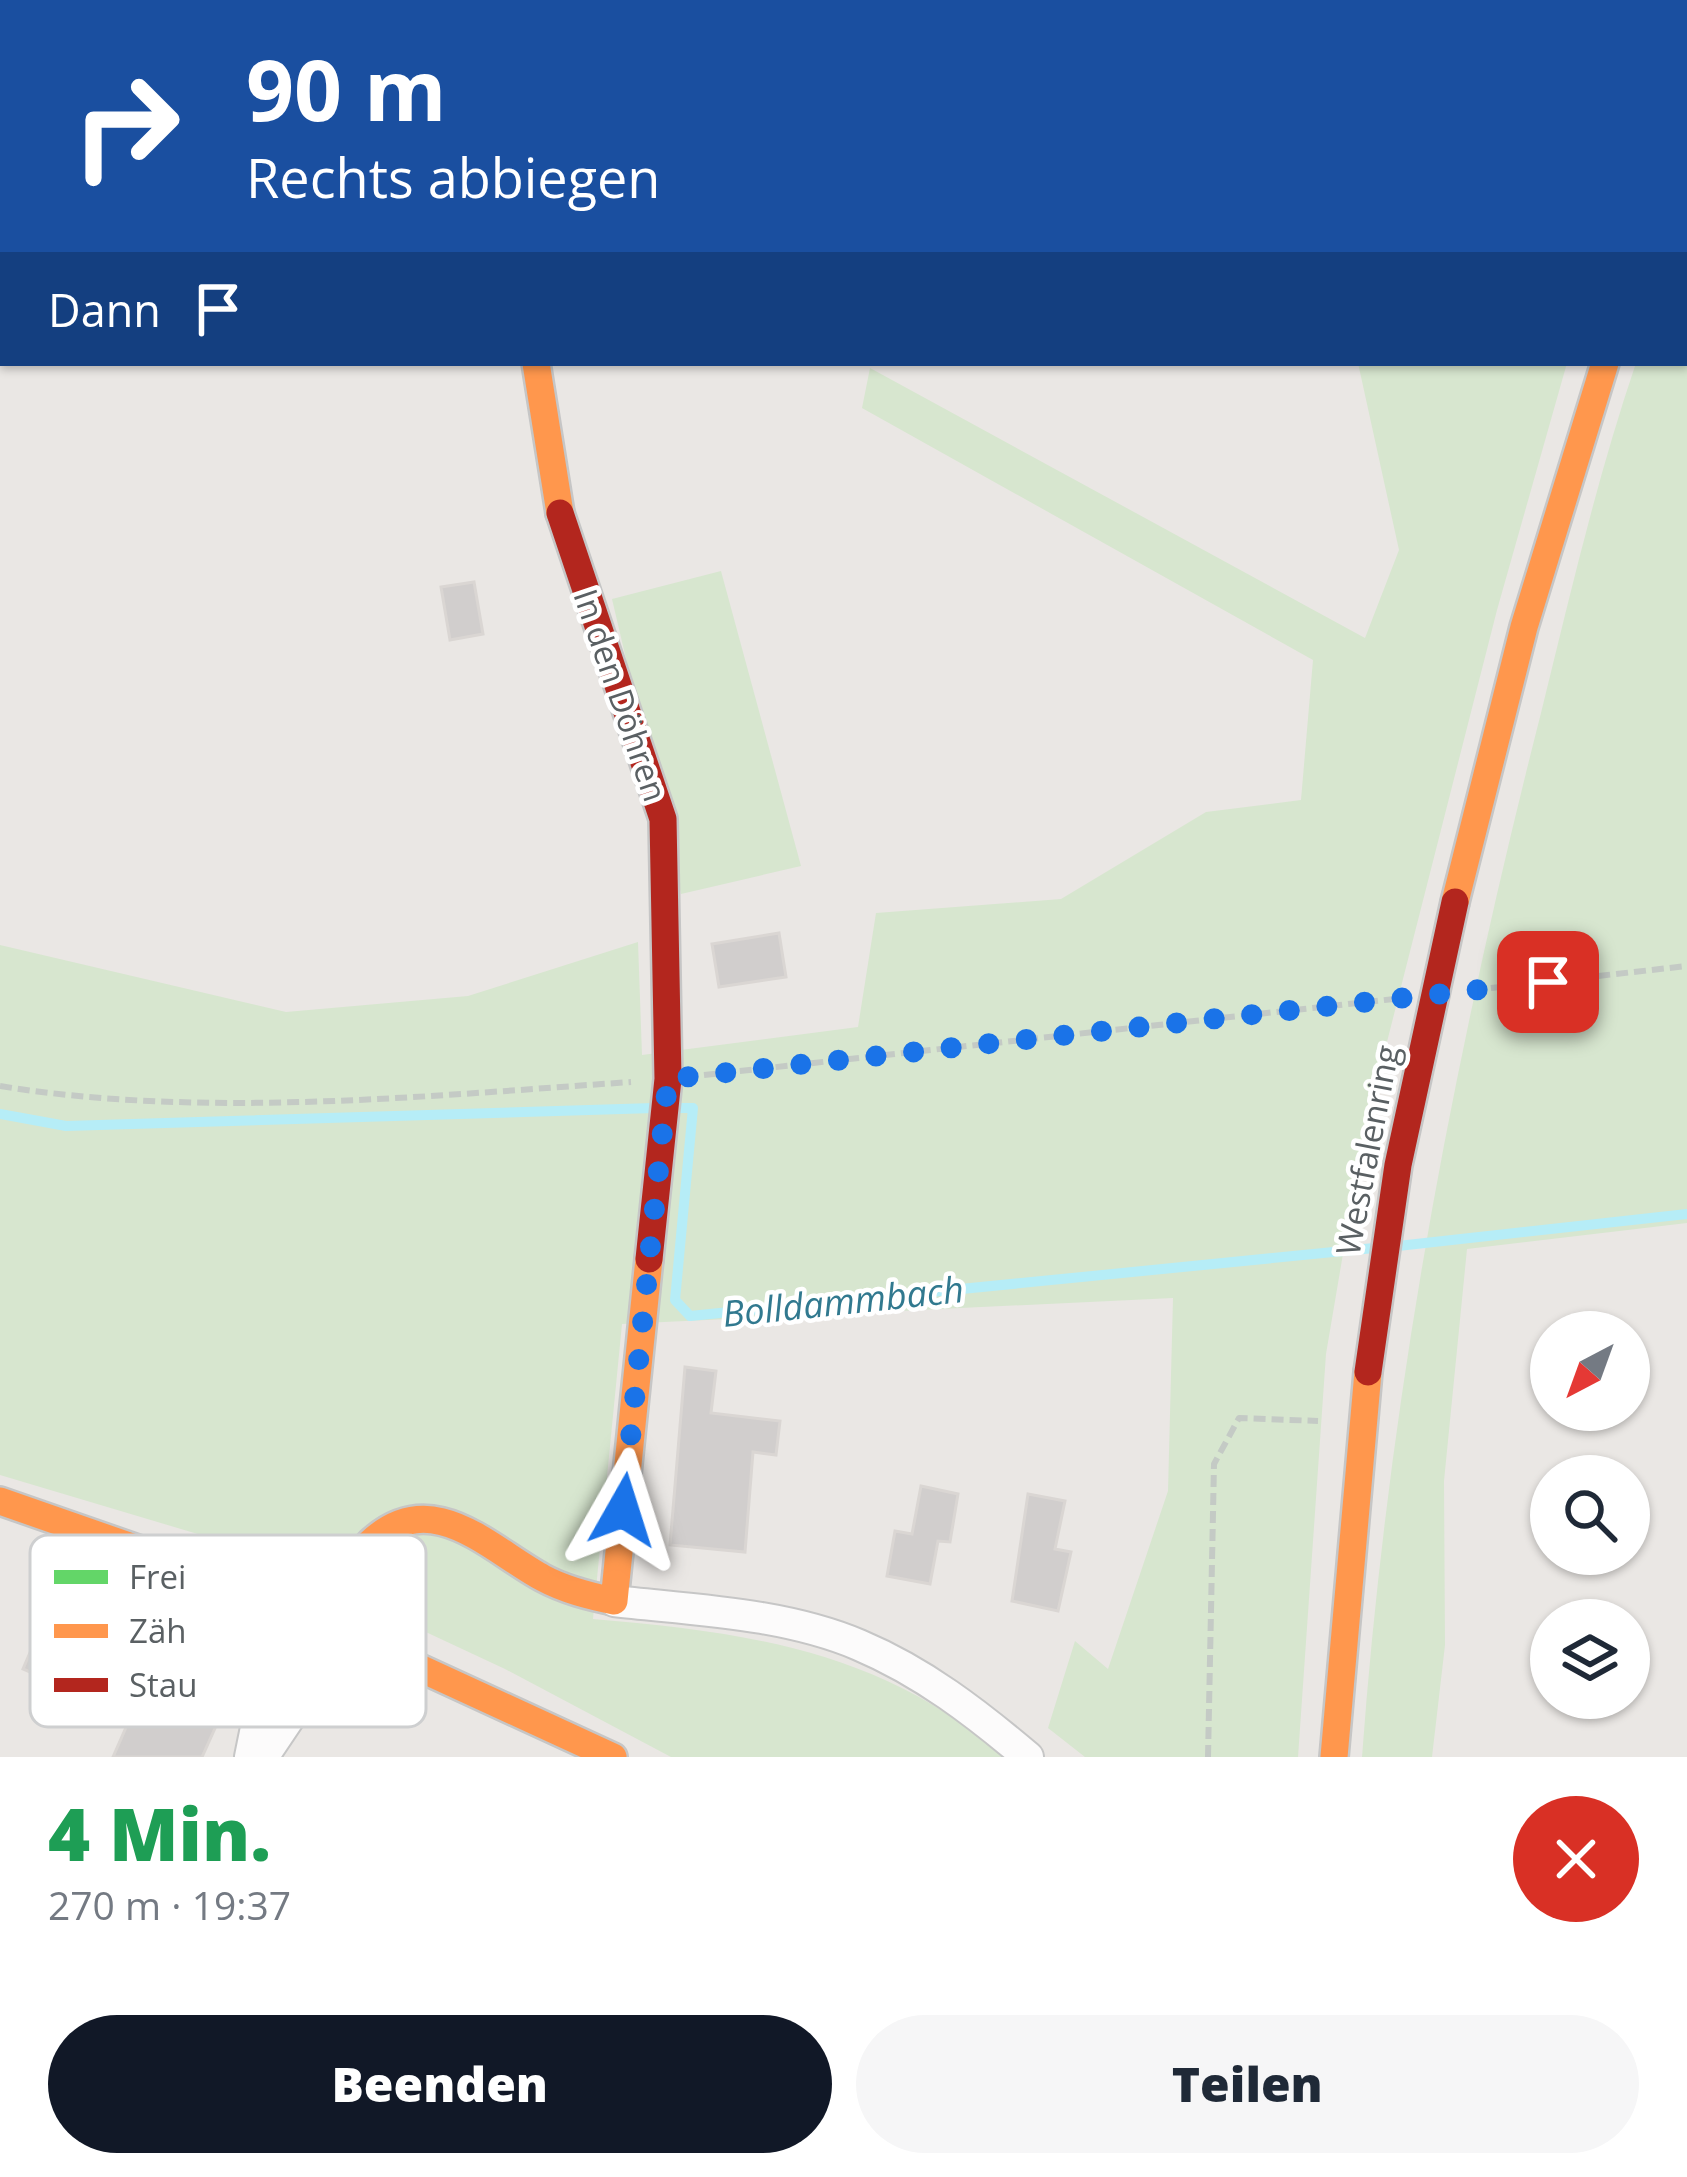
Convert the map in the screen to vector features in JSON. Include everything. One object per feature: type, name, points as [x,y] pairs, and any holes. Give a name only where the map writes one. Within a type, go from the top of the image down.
[{"type":"main road","name":"In den Döhren","points":[[536,366],[562,522],[663,819],[667,1087],[614,1601]]},
{"type":"main road","name":"Westfalenring","points":[[1334,1757],[1375,1304],[1398,1165],[1455,902],[1524,627],[1604,366]]},
{"type":"main road","points":[[0,1501],[105,1535]]},
{"type":"main road","points":[[381,1535],[409,1521],[451,1520],[482,1533],[536,1574],[614,1601]]},
{"type":"main road","points":[[426,1670],[613,1757]]},
{"type":"street","points":[[614,1601],[736,1615],[857,1644],[959,1699],[1028,1757]]},
{"type":"street","points":[[250,1757],[256,1727]]},
{"type":"street","points":[[263,1757],[279,1727]]},
{"type":"path","points":[[1450,992],[1687,966]]},
{"type":"path","points":[[0,1086],[56,1095],[344,1102],[667,1087],[1402,998]]},
{"type":"path","points":[[1208,1757],[1214,1464],[1239,1418],[1318,1421]]},
{"type":"green space","points":[[1359,366],[1566,366],[1497,610],[1363,1136],[1326,1354],[1298,1757],[1085,1757],[1048,1728],[1075,1641],[1108,1669],[1168,1491],[1173,1298],[622,1324],[593,1619],[759,1640],[862,1670],[958,1721],[1004,1757],[671,1757],[426,1632],[426,1535],[201,1535],[0,1475],[0,945],[286,1012],[468,996],[638,942],[642,1055],[858,1027],[876,913],[1061,899],[1206,812],[1301,800],[1313,660],[862,408],[870,368],[1365,638],[1399,550]]},
{"type":"green space","points":[[1635,366],[1687,366],[1687,1223],[1467,1249],[1444,1481],[1445,1645],[1432,1757],[1362,1757],[1389,1492],[1428,1231],[1509,843],[1609,450]]},
{"type":"green space","points":[[721,571],[801,866],[681,894],[612,599]]},
{"type":"building","points":[[474,582],[483,634],[450,640],[441,587]]},
{"type":"building","points":[[779,933],[786,977],[719,987],[712,944]]},
{"type":"building","points":[[685,1367],[716,1371],[711,1413],[780,1421],[776,1455],[753,1452],[745,1552],[670,1545]]},
{"type":"building","points":[[921,1486],[958,1494],[950,1542],[938,1541],[930,1584],[887,1576],[895,1531],[912,1534]]},
{"type":"building","points":[[1028,1494],[1065,1501],[1055,1549],[1071,1552],[1058,1611],[1012,1601]]},
{"type":"building","points":[[126,1727],[216,1727],[202,1757],[113,1757]]},
{"type":"waterway","name":"Bolldammbach","points":[[0,1114],[66,1126],[654,1108]]},
{"type":"waterway","name":"Bolldammbach","points":[[678,1108],[693,1108],[675,1300],[690,1316],[1374,1248]]},
{"type":"waterway","name":"Bolldammbach","points":[[1398,1246],[1687,1214]]},
{"type":"traffic: slow","points":[[536,366],[560,513]]},
{"type":"traffic: slow","points":[[1455,902],[1524,627],[1604,366]]},
{"type":"traffic: slow","points":[[382,1535],[415,1520],[437,1521],[480,1538],[551,1582],[614,1601],[649,1259]]},
{"type":"traffic: slow","points":[[1334,1757],[1368,1372]]},
{"type":"traffic: slow","points":[[0,1501],[97,1535]]},
{"type":"traffic: slow","points":[[426,1671],[613,1757]]},
{"type":"traffic: jam","points":[[560,513],[663,819],[668,1079],[649,1259]]},
{"type":"traffic: jam","points":[[1368,1372],[1398,1165],[1455,902]]},
{"type":"route","points":[[623,1510],[668,1079],[1548,982]]}]
